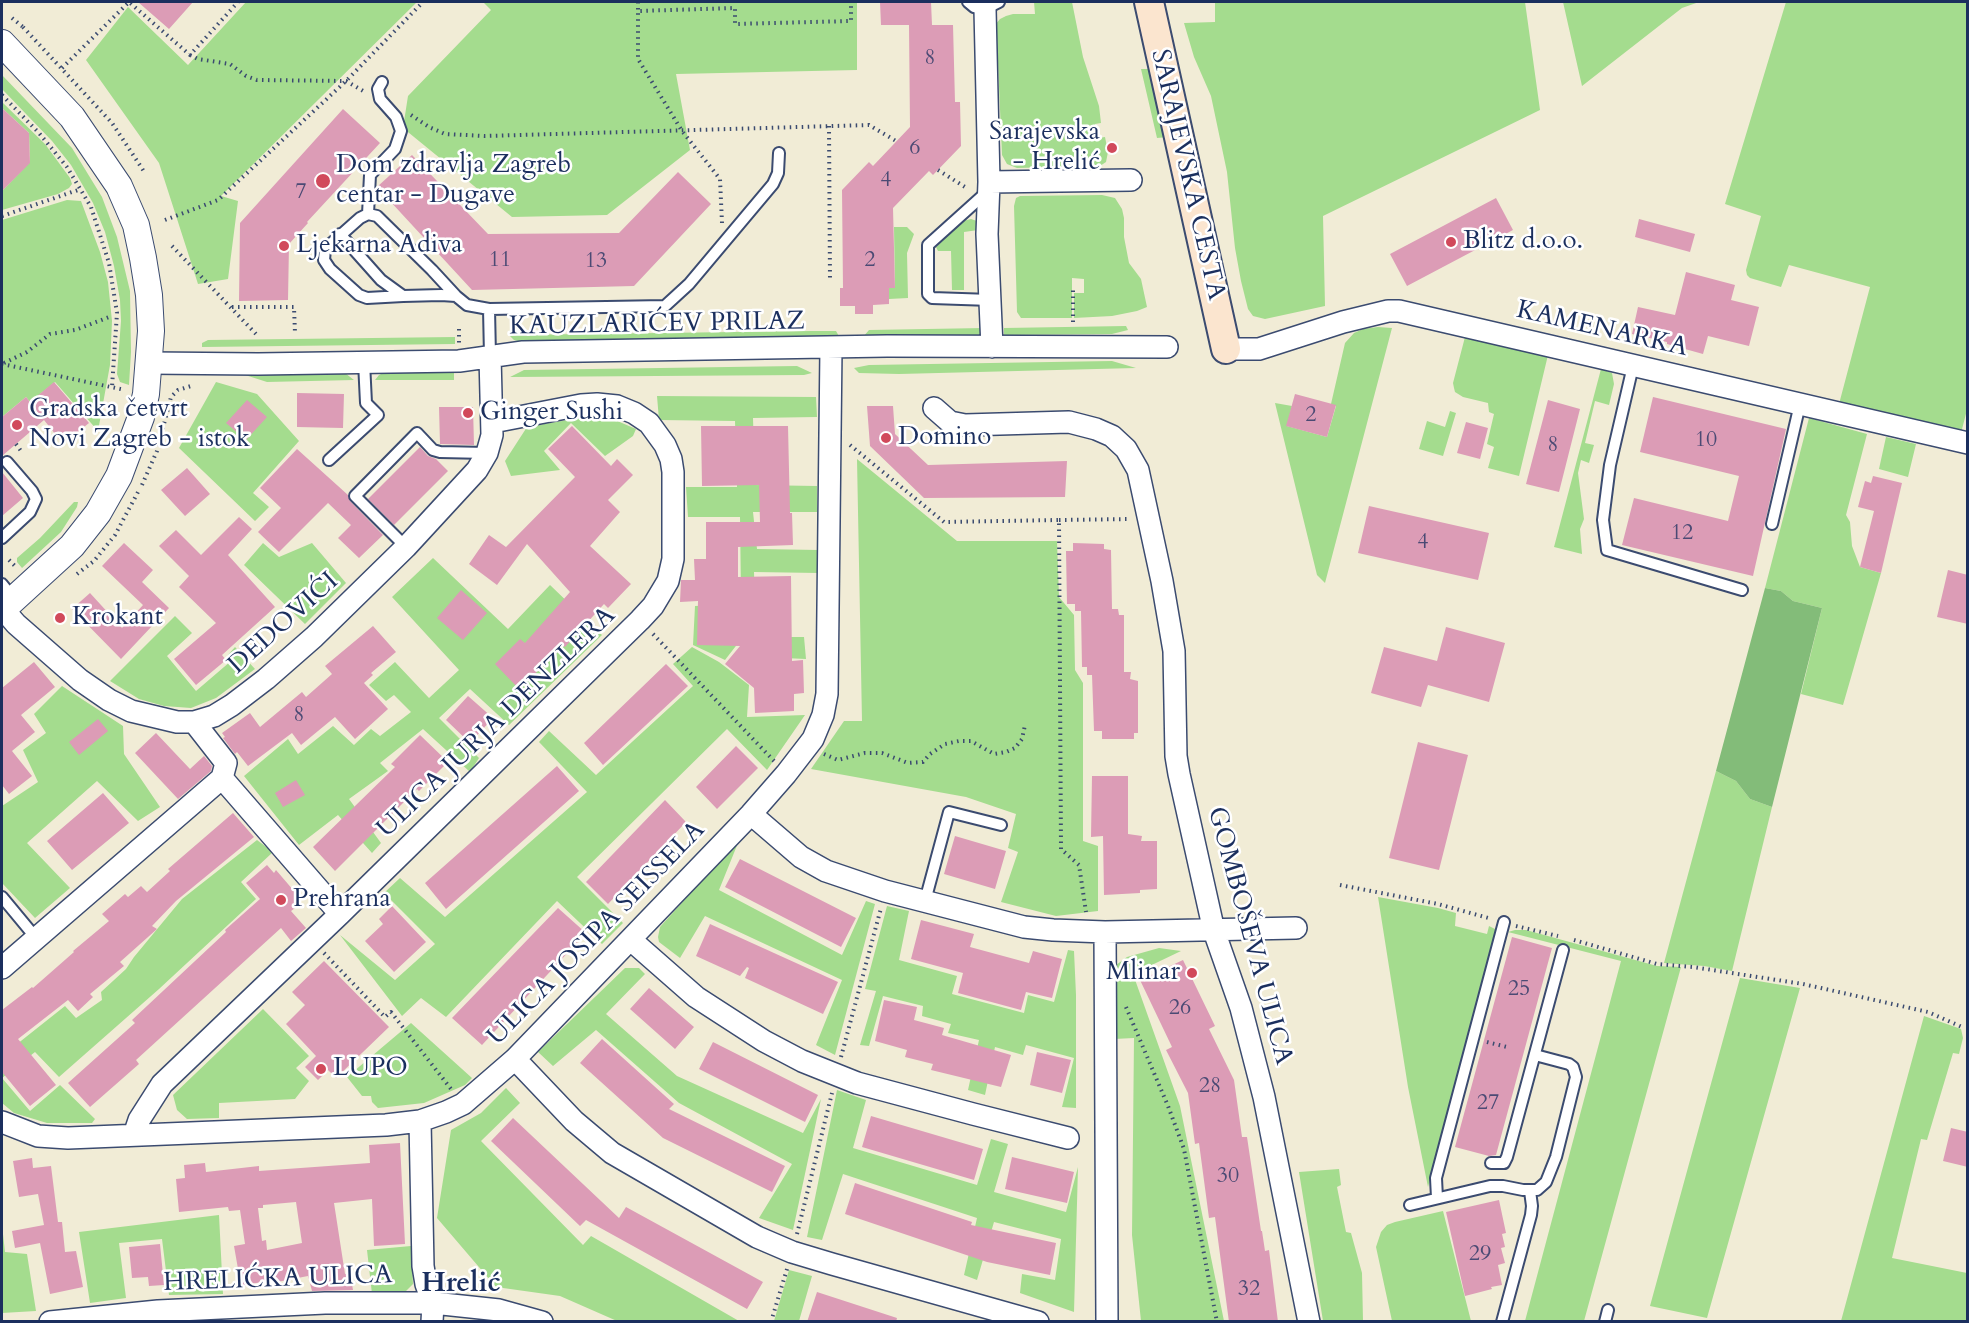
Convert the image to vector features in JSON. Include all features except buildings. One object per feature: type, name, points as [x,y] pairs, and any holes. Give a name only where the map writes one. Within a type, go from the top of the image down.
[{"type":"main road","name":"SARAJEVSKA CESTA","points":[[1149,2],[1226,349]]},
{"type":"street","points":[[984,4],[989,186],[987,234],[992,347]]},
{"type":"street","points":[[5,600],[72,546],[98,513],[119,476],[141,417],[146,394],[151,331],[149,295],[135,225],[126,200],[72,117],[9,37]]},
{"type":"street","points":[[989,186],[1131,180]]},
{"type":"street","name":"KAMENARKA","points":[[1226,349],[1258,349],[1324,327],[1388,311],[1410,313],[1968,443]]},
{"type":"street","name":"KAUZLARIĆEV PRILAZ","points":[[149,363],[459,361],[532,352],[831,348],[1167,348]]},
{"type":"street","name":"ULICA JOSIPA SEISSELA","points":[[2,1122],[38,1136],[68,1138],[386,1125],[420,1121],[446,1113],[463,1104],[515,1059],[751,814],[813,739],[823,715],[827,694],[831,348]]},
{"type":"street","name":"DEDOVIĆI","points":[[5,600],[16,624],[54,658],[109,700],[131,711],[154,718],[194,722],[214,716],[266,679],[314,637],[406,547],[464,486],[487,453],[492,435],[490,356]]},
{"type":"street","name":"ULICA JURJA DENZLERA","points":[[134,1135],[139,1120],[162,1084],[340,914],[640,620],[654,606],[668,581],[673,559],[673,471],[671,459],[659,435],[649,423],[617,406],[597,404],[580,405],[492,422]]},
{"type":"street","name":"GOMBOŠEVA ULICA","points":[[934,408],[950,422],[965,425],[1069,422],[1096,429],[1113,436],[1126,449],[1138,470],[1162,581],[1174,651],[1177,765],[1214,931],[1252,1045],[1309,1322]]},
{"type":"street","points":[[2,968],[222,778],[226,763],[194,722]]},
{"type":"street","points":[[222,778],[340,914]]},
{"type":"street","points":[[751,814],[801,857],[826,871],[885,891],[1024,927],[1105,932],[1296,928]]},
{"type":"street","points":[[1105,932],[1107,1322]]},
{"type":"street","points":[[631,940],[696,997],[764,1041],[802,1061],[857,1083],[1068,1138]]},
{"type":"street","points":[[515,1059],[574,1121],[612,1153],[758,1237],[792,1252],[1038,1322]]},
{"type":"street","points":[[420,1121],[423,1266],[432,1312]]},
{"type":"street","name":"HRELIĆKA ULICA","points":[[50,1322],[158,1311],[432,1312],[499,1310],[542,1322]]},
{"type":"lane","points":[[368,214],[370,175],[394,149],[401,131],[396,117],[380,99],[378,89],[382,82]]},
{"type":"lane","points":[[456,297],[441,295],[367,298],[359,296],[324,260],[325,249],[340,234],[368,214],[377,216],[456,297],[467,305],[489,309],[665,306],[689,284],[773,184],[778,173],[779,153]]},
{"type":"lane","points":[[989,186],[928,245],[928,294],[932,298],[991,300]]},
{"type":"lane","points":[[340,234],[381,280],[403,296]]},
{"type":"lane","points":[[489,309],[490,356]]},
{"type":"lane","points":[[329,460],[378,415],[366,403],[364,362]]},
{"type":"lane","points":[[1633,366],[1610,465],[1603,520],[1607,550],[1742,590]]},
{"type":"lane","points":[[1772,524],[1800,404]]},
{"type":"lane","points":[[406,547],[355,496],[417,433],[433,450],[440,452],[487,453]]},
{"type":"lane","points":[[2,538],[30,512],[36,499],[7,462]]},
{"type":"lane","points":[[925,902],[949,813],[1001,825]]},
{"type":"lane","points":[[2,897],[36,938]]},
{"type":"lane","points":[[1437,1198],[1436,1178],[1504,922]]},
{"type":"lane","points":[[1491,1163],[1504,1163],[1508,1157],[1563,950]]},
{"type":"lane","points":[[1410,1204],[1497,1186],[1530,1191],[1542,1187],[1550,1175],[1576,1077],[1573,1067],[1569,1064],[1535,1055]]},
{"type":"lane","points":[[1502,1322],[1531,1215],[1530,1191]]},
{"type":"lane","points":[[1605,1322],[1608,1310]]},
{"type":"path","points":[[62,68],[129,2],[190,55],[198,59],[230,64],[246,76],[257,80],[346,81],[369,93]]},
{"type":"path","points":[[190,55],[238,2]]},
{"type":"path","points":[[165,220],[218,200],[346,81],[423,2]]},
{"type":"path","points":[[638,2],[638,59],[682,130],[720,179],[722,219],[719,248]]},
{"type":"path","points":[[638,11],[735,8],[735,24],[851,21],[851,2]]},
{"type":"path","points":[[9,37],[23,27],[12,18]]},
{"type":"path","points":[[2,95],[39,133],[67,167],[91,207],[109,263],[117,313],[112,387]]},
{"type":"path","points":[[409,113],[429,128],[445,134],[484,136],[869,125],[896,141]]},
{"type":"path","points":[[829,126],[831,281]]},
{"type":"path","points":[[938,170],[965,187]]},
{"type":"path","points":[[2,216],[81,189]]},
{"type":"path","points":[[172,246],[256,334]]},
{"type":"path","points":[[1073,290],[1073,322]]},
{"type":"path","points":[[231,307],[294,307],[295,333]]},
{"type":"path","points":[[2,363],[27,352],[50,334],[75,330],[112,316]]},
{"type":"path","points":[[459,328],[459,344]]},
{"type":"path","points":[[2,363],[128,390]]},
{"type":"path","points":[[171,397],[178,390],[191,386]]},
{"type":"path","points":[[841,438],[945,522],[1131,519]]},
{"type":"path","points":[[16,444],[21,451]]},
{"type":"path","points":[[1059,520],[1061,849],[1079,865],[1087,920]]},
{"type":"path","points":[[9,560],[19,571]]},
{"type":"path","points":[[640,620],[786,774]]},
{"type":"path","points":[[819,750],[838,760],[865,753],[882,753],[908,763],[923,762],[945,744],[971,741],[994,754],[1015,748],[1022,739],[1024,725]]},
{"type":"path","points":[[1340,885],[1438,904],[1657,964],[1693,967],[1803,984],[1928,1012],[1962,1027]]},
{"type":"path","points":[[839,1065],[882,901]]},
{"type":"path","points":[[312,940],[385,1017],[391,1012],[463,1104]]},
{"type":"path","points":[[1124,1000],[1184,1149],[1217,1322]]},
{"type":"path","points":[[1488,1042],[1507,1047]]},
{"type":"path","points":[[796,1241],[834,1086]]},
{"type":"path","points":[[771,1322],[788,1265]]},
{"type":"green space","points":[[246,2],[417,2],[221,196],[238,201],[228,279],[198,284],[159,163],[86,60],[128,7],[188,65]]},
{"type":"green space","points":[[483,2],[857,2],[857,70],[676,74],[690,150],[607,215],[512,217],[403,128],[408,96],[491,10]]},
{"type":"green space","points":[[1034,2],[1072,2],[1083,57],[1099,106],[1101,123],[1095,124],[1098,138],[1105,137],[1108,152],[1106,162],[1100,166],[1017,168],[1007,164],[1002,155],[998,63],[994,63],[994,26],[1006,16],[1035,14]]},
{"type":"green space","points":[[1215,2],[1525,2],[1540,110],[1323,216],[1325,306],[1265,319],[1253,316],[1248,309],[1241,281],[1227,172],[1211,96],[1194,57],[1184,23],[1215,22]]},
{"type":"green space","points":[[1563,2],[1699,2],[1682,8],[1582,86]]},
{"type":"green space","points":[[1786,2],[1967,2],[1968,406],[1961,433],[1839,404],[1870,287],[1789,265],[1781,287],[1750,278],[1747,275],[1746,270],[1761,216],[1725,204]]},
{"type":"green space","points":[[1141,69],[1150,69],[1168,137],[1157,138]]},
{"type":"green space","points":[[2,75],[72,148],[102,197],[117,237],[130,291],[129,385],[120,382],[117,374],[121,321],[120,300],[105,232],[93,203],[71,165],[52,141],[2,89]]},
{"type":"green space","points":[[2,102],[45,144],[70,178],[72,184],[69,188],[58,194],[2,210],[2,191],[30,162],[29,133],[2,108]]},
{"type":"green space","points":[[1102,195],[1115,198],[1122,209],[1129,263],[1141,279],[1147,307],[1112,316],[1074,318],[1074,293],[1084,293],[1084,279],[1072,278],[1072,318],[1021,318],[1017,312],[1014,206],[1016,198],[1020,196]]},
{"type":"green space","points":[[67,200],[81,201],[100,252],[108,282],[112,321],[110,365],[98,431],[55,382],[30,402],[26,397],[2,417],[2,220]]},
{"type":"green space","points":[[971,219],[977,221],[978,230],[964,232],[964,290],[952,290],[951,251],[938,251],[936,247],[963,221]]},
{"type":"green space","points":[[894,227],[907,227],[914,234],[907,253],[908,298],[889,299],[889,288],[895,288]]},
{"type":"green space","points":[[1126,326],[1128,330],[1112,334],[1004,335],[1004,328]]},
{"type":"green space","points":[[1378,327],[1392,328],[1325,583],[1317,575],[1275,403],[1292,406],[1287,426],[1327,437],[1336,406],[1331,404],[1345,343],[1354,333]]},
{"type":"green space","points":[[984,328],[984,335],[863,337],[869,330]]},
{"type":"green space","points":[[836,331],[840,338],[522,342],[514,340],[509,335]]},
{"type":"green space","points":[[455,337],[455,344],[202,347],[202,343],[208,340]]},
{"type":"green space","points":[[1465,337],[1548,355],[1519,476],[1488,468],[1494,447],[1487,444],[1494,414],[1489,412],[1488,403],[1463,397],[1455,392],[1453,383]]},
{"type":"green space","points":[[1112,361],[1136,368],[899,374],[859,373],[854,368],[869,365]]},
{"type":"green space","points":[[797,366],[812,373],[804,375],[510,377],[524,370]]},
{"type":"green space","points":[[1601,369],[1612,373],[1614,384],[1609,405],[1595,401],[1585,443],[1594,445],[1589,463],[1581,460],[1578,473],[1584,519],[1580,529],[1582,554],[1554,547]]},
{"type":"green space","points":[[454,371],[454,380],[375,380],[385,372]]},
{"type":"green space","points":[[345,373],[354,380],[267,382],[242,374]]},
{"type":"green space","points":[[216,382],[257,394],[299,441],[253,493],[269,507],[255,521],[179,448]]},
{"type":"green space","points":[[657,396],[816,397],[817,417],[753,418],[755,485],[817,486],[817,512],[753,512],[757,549],[819,550],[818,573],[754,572],[756,637],[804,637],[806,659],[762,657],[746,633],[725,660],[693,645],[695,606],[719,605],[741,595],[740,517],[688,517],[686,487],[737,487],[735,421],[659,420]]},
{"type":"green space","points":[[1450,411],[1456,413],[1443,456],[1419,449],[1427,421],[1445,427]]},
{"type":"green space","points":[[591,416],[615,420],[636,429],[633,436],[605,456],[571,423],[544,451],[560,470],[511,476],[505,461],[527,427]]},
{"type":"green space","points":[[1809,418],[1867,434],[1846,515],[1850,522],[1852,546],[1860,567],[1881,573],[1843,705],[1801,694],[1822,608],[1793,601],[1781,591],[1765,588]]},
{"type":"green space","points":[[1886,437],[1916,444],[1908,477],[1879,469]]},
{"type":"green space","points":[[857,459],[957,541],[1057,541],[1059,597],[1074,615],[1075,670],[1083,683],[1083,841],[1098,846],[1098,911],[1056,916],[1001,902],[1018,852],[1008,848],[1016,814],[966,797],[811,769],[844,721],[862,721]]},
{"type":"green space","points":[[74,502],[78,502],[77,507],[61,532],[22,568],[17,558],[40,538]]},
{"type":"green space","points":[[263,543],[279,557],[312,543],[346,583],[305,624],[244,565]]},
{"type":"green space","points":[[433,558],[508,629],[550,585],[602,635],[509,725],[470,689],[439,718],[479,758],[470,772],[423,729],[380,763],[388,771],[349,799],[381,843],[372,853],[338,815],[299,845],[244,776],[288,739],[298,754],[333,726],[354,745],[371,729],[380,736],[411,712],[394,695],[386,701],[369,685],[395,662],[429,698],[459,670],[392,597]]},
{"type":"green space","points":[[1765,588],[1781,591],[1793,601],[1822,608],[1772,807],[1750,799],[1736,781],[1716,771]]},
{"type":"green space","points":[[175,616],[192,633],[167,656],[196,691],[231,661],[227,656],[235,647],[255,669],[216,698],[191,708],[164,706],[139,699],[110,681]]},
{"type":"green space","points":[[692,647],[719,662],[749,685],[747,717],[805,715],[767,770],[727,729],[577,877],[623,923],[602,944],[557,901],[446,1017],[421,998],[402,1016],[340,935],[395,980],[435,944],[384,893],[400,878],[445,917],[587,792],[539,742],[549,731],[596,775],[693,686],[673,664]]},
{"type":"green space","points":[[62,686],[123,726],[124,754],[160,807],[138,821],[97,781],[27,843],[70,888],[35,918],[2,883],[2,806],[38,782],[23,750],[46,733],[34,714]]},
{"type":"green space","points":[[1716,771],[1736,781],[1750,799],[1772,807],[1732,971],[1664,963]]},
{"type":"green space","points":[[740,838],[719,890],[842,955],[866,901],[875,904],[835,1055],[816,1045],[842,980],[705,916],[680,958],[659,942],[660,927]]},
{"type":"green space","points":[[257,840],[273,852],[241,882],[256,899],[59,1077],[35,1052],[2,1078],[2,1056],[65,1006],[76,1018],[102,1000],[101,992],[126,969],[182,899]]},
{"type":"green space","points":[[1378,897],[1456,913],[1455,926],[1487,934],[1489,926],[1497,930],[1428,1187],[1408,1087]]},
{"type":"green space","points":[[887,906],[909,911],[899,960],[957,976],[952,994],[1024,1013],[1028,995],[1054,1002],[1068,950],[1074,951],[1076,1108],[1062,1107],[1074,1058],[1026,1045],[1023,1055],[995,1047],[985,1095],[968,1090],[979,1040],[948,1033],[951,1024],[922,1016],[923,1006],[883,996],[869,1046],[860,1045],[876,991],[865,989]]},
{"type":"green space","points":[[1526,930],[1657,966],[1681,967],[1584,1321],[1525,1321],[1621,961],[1508,932]]},
{"type":"green space","points":[[1159,948],[1181,951],[1133,974],[1180,1106],[1224,1321],[1141,1321],[1132,1235],[1134,1038],[1114,1039],[1116,965],[1127,957]]},
{"type":"green space","points":[[625,968],[639,968],[645,974],[606,1014],[677,1076],[803,1133],[821,1099],[793,1230],[759,1218],[792,1164],[679,1103],[596,1030],[553,1066],[538,1052]]},
{"type":"green space","points":[[1740,978],[1800,988],[1707,1318],[1650,1306]]},
{"type":"green space","points":[[263,1009],[309,1056],[296,1068],[309,1081],[295,1099],[219,1103],[219,1118],[187,1119],[177,1110],[173,1095]]},
{"type":"green space","points":[[1924,1016],[1961,1029],[1963,1038],[1959,1054],[1953,1053],[1927,1140],[1921,1139],[1892,1258],[1967,1273],[1967,1321],[1841,1321]]},
{"type":"green space","points":[[411,1023],[472,1078],[465,1085],[424,1103],[378,1108],[372,1102],[371,1096],[362,1096],[347,1077]]},
{"type":"green space","points":[[2,1078],[30,1111],[60,1085],[95,1119],[92,1123],[47,1123],[14,1113],[2,1103]]},
{"type":"green space","points":[[506,1088],[520,1103],[481,1141],[583,1245],[591,1236],[739,1321],[617,1321],[560,1296],[496,1287],[437,1218],[451,1130],[481,1113]]},
{"type":"green space","points":[[837,1090],[866,1100],[853,1148],[977,1185],[991,1139],[1008,1144],[994,1192],[1066,1212],[1078,1167],[1074,1312],[1020,1293],[1022,1274],[1055,1280],[1061,1239],[994,1222],[977,1280],[964,1275],[977,1218],[843,1174],[822,1240],[807,1237]]},
{"type":"green space","points":[[1339,1169],[1341,1185],[1337,1187],[1346,1232],[1351,1233],[1362,1273],[1363,1321],[1323,1321],[1299,1172]]},
{"type":"green space","points":[[1443,1211],[1471,1321],[1392,1321],[1376,1247],[1381,1232],[1387,1225],[1395,1222]]},
{"type":"green space","points":[[219,1215],[223,1294],[169,1295],[162,1239],[119,1243],[126,1298],[90,1303],[79,1232]]},
{"type":"green space","points":[[2,1225],[5,1252],[27,1254],[36,1311],[2,1313]]},
{"type":"green space","points":[[411,1246],[413,1284],[406,1291],[372,1294],[367,1250]]},
{"type":"green space","points":[[789,1270],[812,1276],[799,1321],[774,1321]]},
{"type":"place","name":"Sarajevska - Hrelić","points":[[1112,148]]},
{"type":"place","name":"Dom zdravlja Zagreb centar - Dugave","points":[[323,181]]},
{"type":"place","name":"Blitz d.o.o.","points":[[1451,242]]},
{"type":"place","name":"Ljekarna Adiva","points":[[284,246]]},
{"type":"place","name":"Ginger Sushi","points":[[468,413]]},
{"type":"place","name":"Gradska četvrt Novi Zagreb - istok","points":[[17,425]]},
{"type":"place","name":"Domino","points":[[886,438]]},
{"type":"place","name":"Krokant","points":[[60,618]]},
{"type":"place","name":"Prehrana","points":[[281,900]]},
{"type":"place","name":"Mlinar","points":[[1192,973]]},
{"type":"place","name":"LUPO","points":[[321,1069]]},
{"type":"district","name":"Hrelić","points":[[461,1285]]}]
